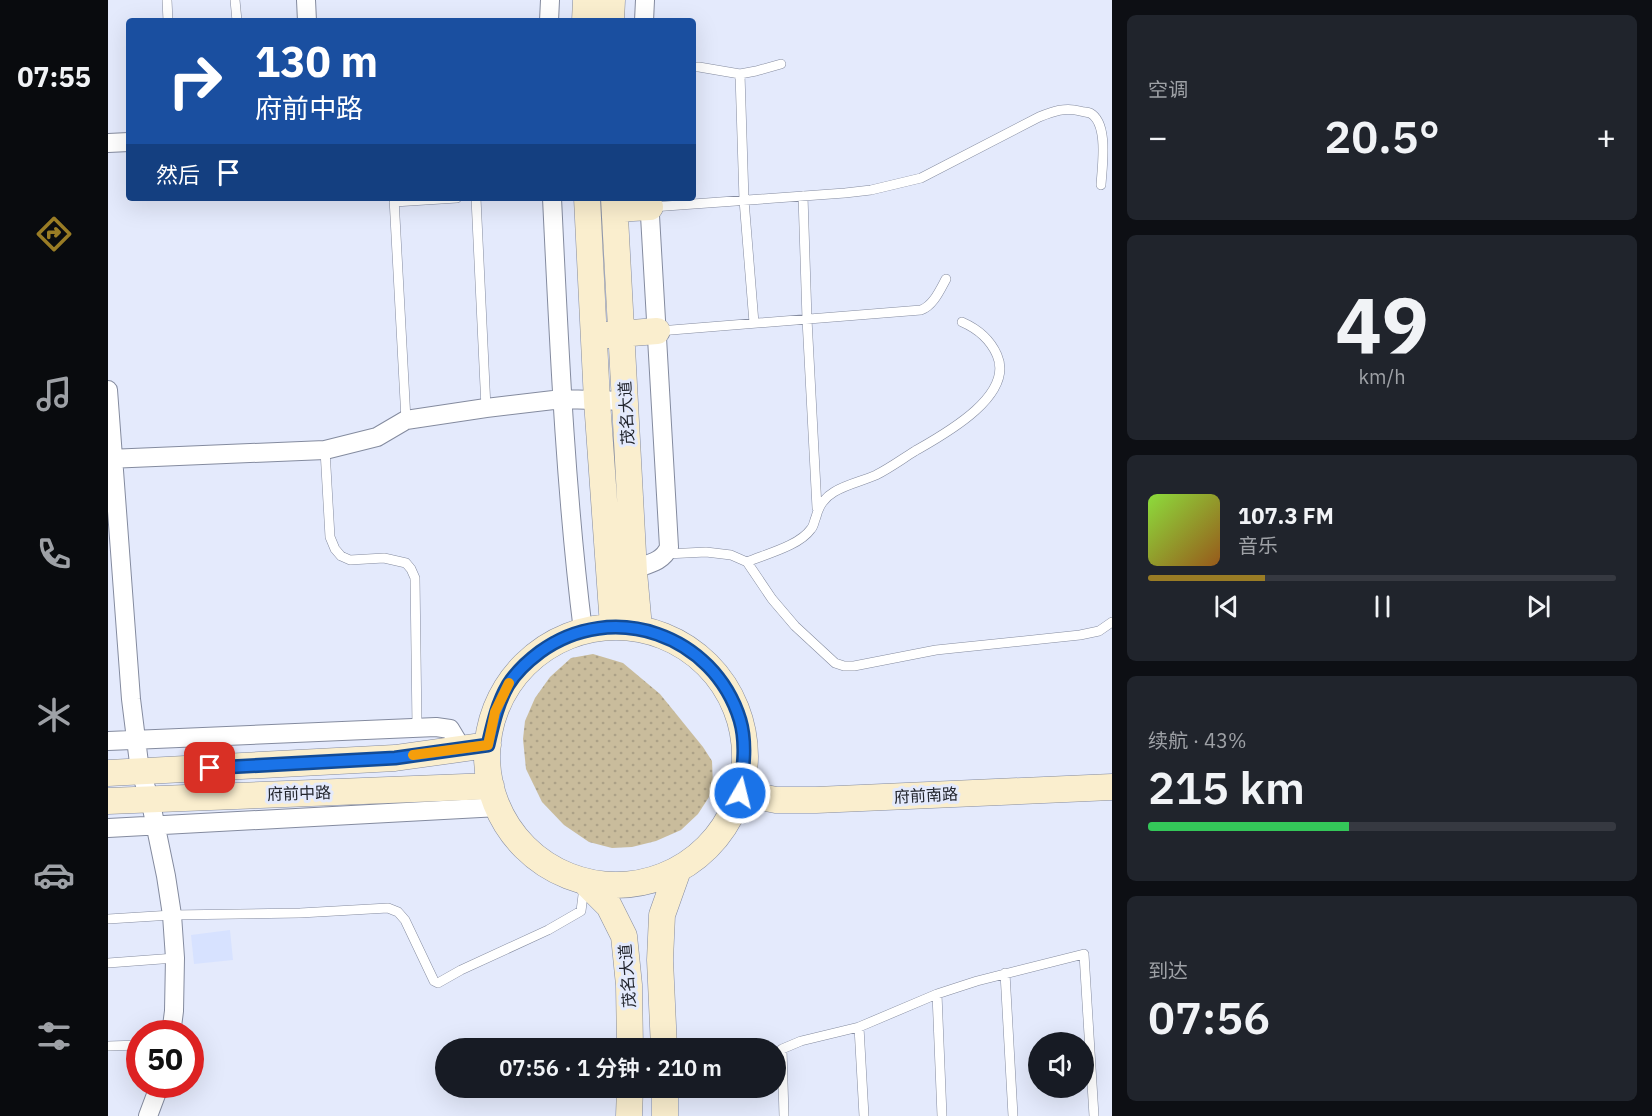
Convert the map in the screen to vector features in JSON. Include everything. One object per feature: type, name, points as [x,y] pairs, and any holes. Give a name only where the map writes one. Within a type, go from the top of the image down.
[{"type":"main road","points":[[585,18],[586,0]]},
{"type":"main road","points":[[611,18],[612,0]]},
{"type":"main road","name":"茂名大道","points":[[588,201],[597,400],[613,626]]},
{"type":"main road","points":[[615,203],[649,203]]},
{"type":"main road","name":"茂名大道","points":[[615,203],[639,628]]},
{"type":"main road","points":[[594,337],[657,331]]},
{"type":"main road","points":[[613,626],[639,628],[673,640],[703,660],[726,688],[740,721],[745,757],[740,793],[726,824],[705,850],[678,870],[648,882],[616,885],[584,881],[552,868],[524,847],[503,819],[488,766],[488,745],[495,712],[509,684],[529,660],[554,642],[583,631],[613,626]]},
{"type":"main road","name":"府前中路","points":[[108,773],[395,758],[488,745]]},
{"type":"main road","name":"府前南路","points":[[740,793],[776,800],[816,800],[1112,787]]},
{"type":"main road","name":"府前中路","points":[[108,801],[495,796]]},
{"type":"main road","name":"茂名大道","points":[[664,1038],[660,960],[662,915],[678,870]]},
{"type":"main road","name":"茂名大道","points":[[584,881],[609,906],[624,936],[630,1038]]},
{"type":"main road","points":[[629,1116],[630,1098]]},
{"type":"main road","points":[[665,1098],[665,1116]]},
{"type":"street","points":[[306,0],[307,18]]},
{"type":"street","points":[[549,18],[550,0]]},
{"type":"street","points":[[644,18],[645,0]]},
{"type":"street","points":[[108,143],[126,142]]},
{"type":"street","points":[[552,201],[562,399],[577,585],[583,631]]},
{"type":"street","points":[[634,569],[658,561],[666,554],[669,547],[649,203]]},
{"type":"street","points":[[108,390],[110,459],[131,699],[140,771],[156,826],[171,915],[175,958],[173,1020]]},
{"type":"street","points":[[110,459],[325,450],[377,437],[406,420],[562,399],[625,401]]},
{"type":"street","points":[[108,741],[436,727],[450,729],[462,749]]},
{"type":"street","points":[[108,828],[156,826],[495,796]]},
{"type":"street","points":[[148,1116],[155,1098]]},
{"type":"lane","points":[[167,0],[168,18]]},
{"type":"lane","points":[[235,0],[237,18]]},
{"type":"lane","points":[[696,67],[740,74],[781,64]]},
{"type":"lane","points":[[740,74],[744,200],[754,323]]},
{"type":"lane","points":[[649,203],[744,200],[871,190],[921,178],[1039,117],[1068,108],[1091,114],[1098,122],[1102,132],[1101,185]]},
{"type":"lane","points":[[747,562],[803,538],[813,528],[817,510],[803,196]]},
{"type":"lane","points":[[394,201],[406,420]]},
{"type":"lane","points":[[476,201],[486,408]]},
{"type":"lane","points":[[657,331],[921,310],[932,302],[946,279]]},
{"type":"lane","points":[[817,510],[822,501],[836,491],[876,474],[955,428],[977,410],[994,388],[1001,363],[995,350],[986,337],[962,322]]},
{"type":"lane","points":[[325,450],[330,537],[335,549],[341,556],[350,560],[384,558],[406,563],[415,578],[417,727]]},
{"type":"lane","points":[[666,554],[706,552],[731,555],[747,562],[772,599],[795,626],[835,663],[844,666],[936,650],[1080,635],[1099,630],[1112,622]]},
{"type":"lane","points":[[108,919],[171,915],[300,914],[388,908],[398,912],[405,920],[434,981],[438,983],[548,930],[581,911],[584,900],[584,881]]},
{"type":"lane","points":[[784,1116],[782,1048],[859,1027],[937,994],[1005,973],[1084,954],[1094,1116]]},
{"type":"lane","points":[[108,963],[175,958]]},
{"type":"lane","points":[[1005,973],[1013,1116]]},
{"type":"lane","points":[[937,994],[942,1116]]},
{"type":"lane","points":[[859,1027],[864,1116]]},
{"type":"lane","points":[[108,1046],[126,1045]]},
{"type":"shaded area","points":[[593,654],[623,663],[660,694],[712,761],[713,785],[709,797],[698,814],[681,830],[656,841],[632,847],[612,848],[589,842],[564,825],[542,802],[526,769],[523,739],[525,721],[535,698],[550,677],[571,658]]},
{"type":"shaded area","points":[[230,930],[233,960],[194,964],[191,935]]},
{"type":"slow traffic","points":[[413,755],[488,745],[495,712],[509,683]]},
{"type":"route","points":[[210,768],[395,758],[488,745],[495,712],[509,684],[529,660],[554,642],[583,631],[613,626],[639,628],[673,640],[703,660],[726,688],[740,721],[745,757],[740,793]]}]
